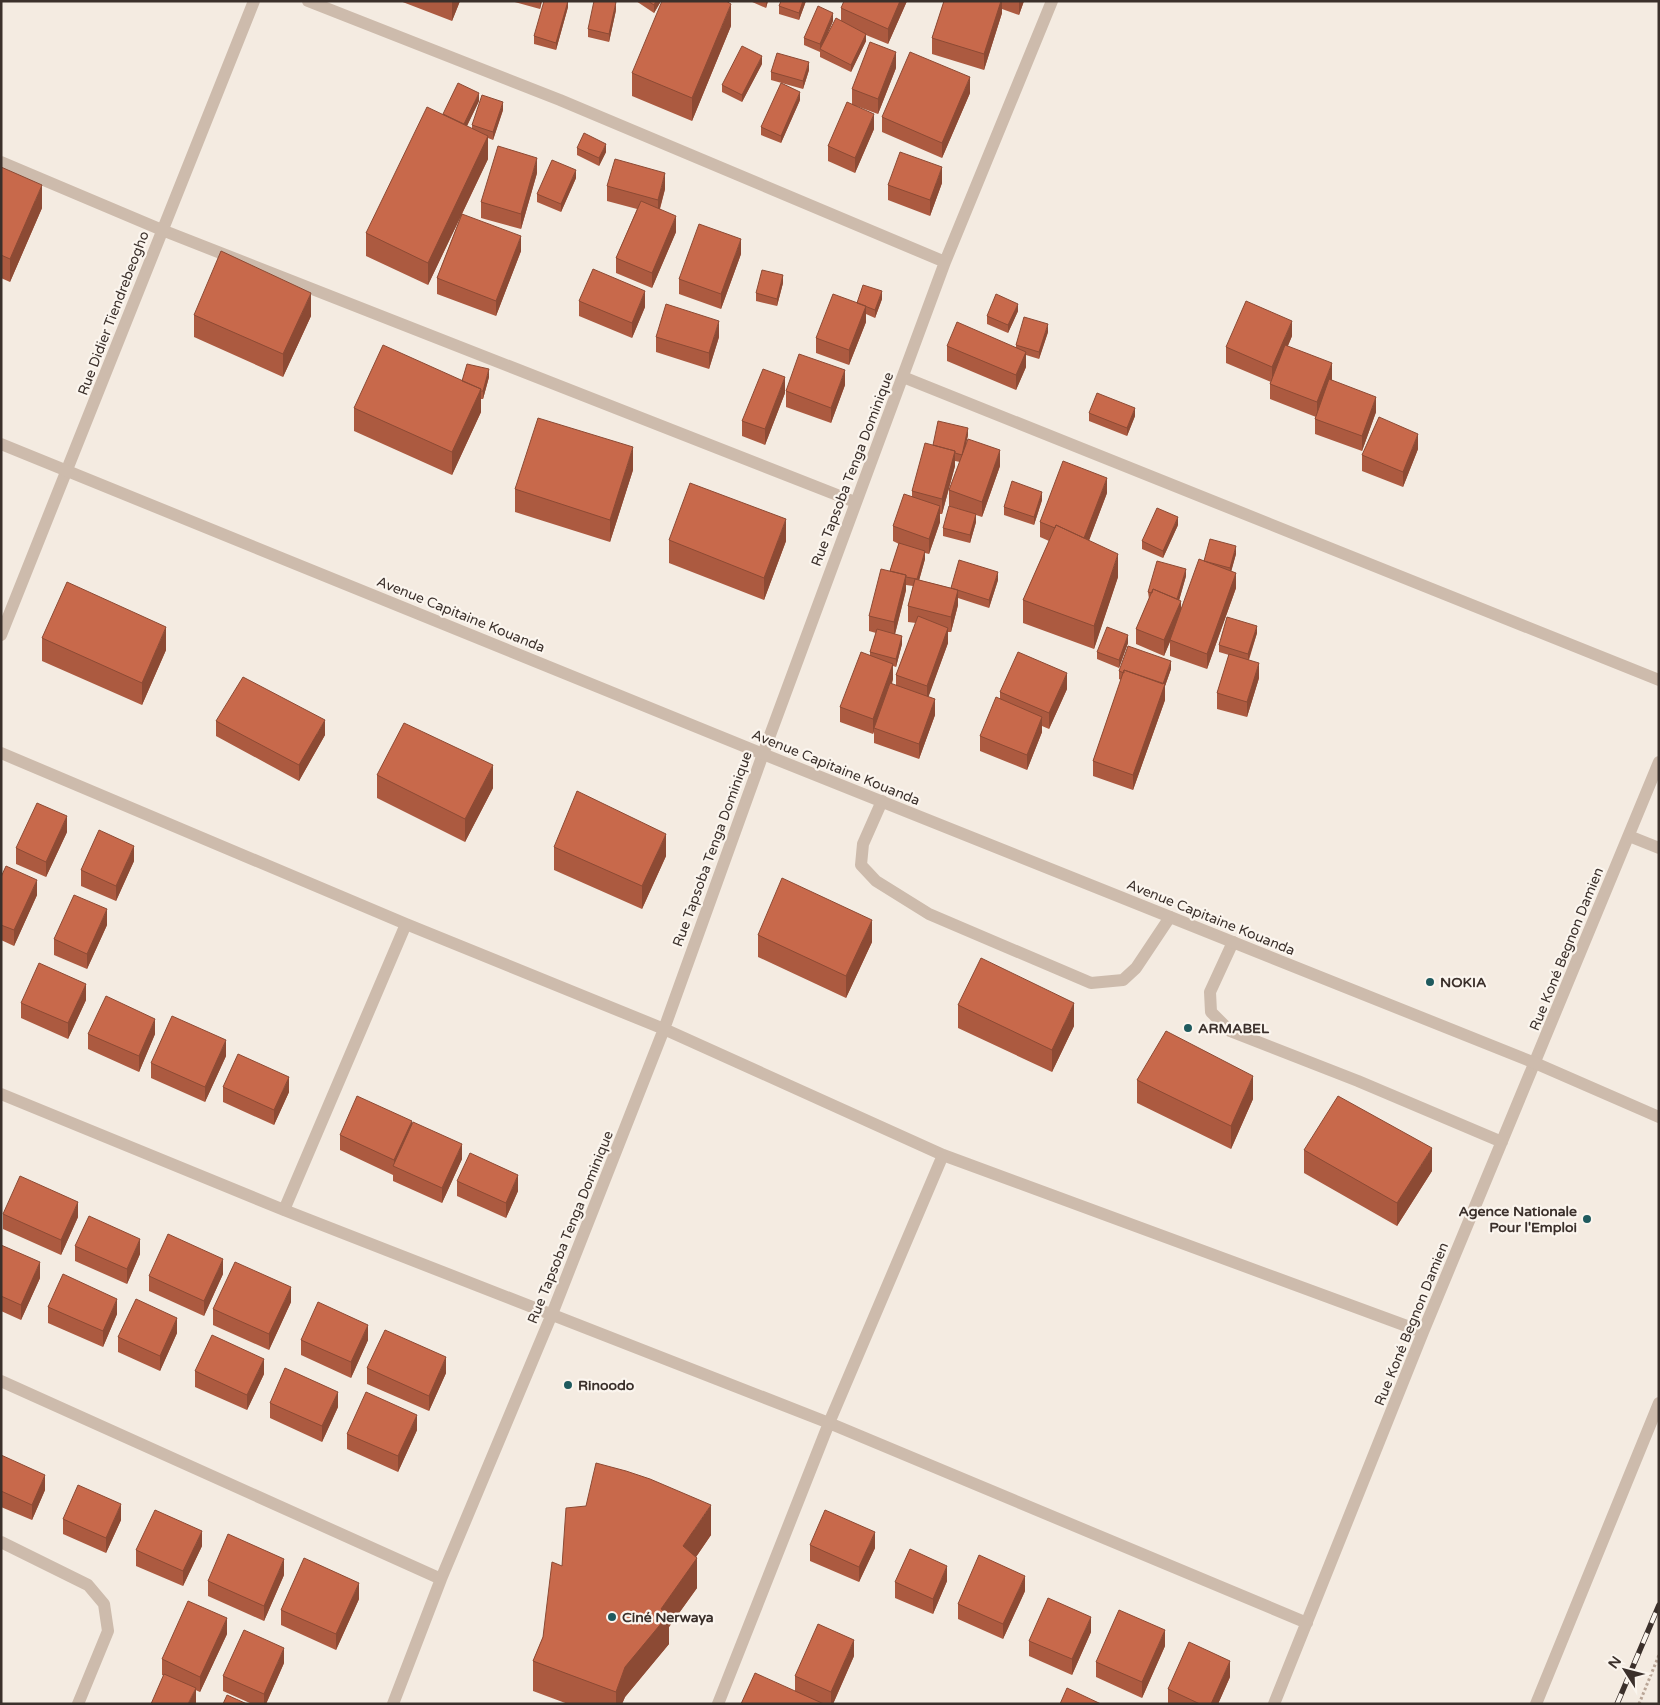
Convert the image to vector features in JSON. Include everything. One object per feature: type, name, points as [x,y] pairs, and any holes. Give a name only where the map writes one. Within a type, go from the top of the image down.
[{"type":"street","name":"Rue Didier Tiendrebeogho","points":[[1,635],[254,1]]},
{"type":"street","points":[[308,1],[560,100],[945,262]]},
{"type":"street","name":"Rue Tapsoba Tenga Dominique","points":[[393,1704],[441,1579],[552,1314],[664,1029],[762,754],[945,262],[1052,1]]},
{"type":"street","points":[[1,162],[162,230],[855,502]]},
{"type":"street","points":[[903,377],[1659,680]]},
{"type":"street","name":"Avenue Capitaine Kouanda","points":[[1,444],[762,754],[1535,1063],[1659,1116]]},
{"type":"street","points":[[1,753],[406,924],[664,1029],[943,1155],[1423,1332]]},
{"type":"street","name":"Rue Koné Begnon Damien","points":[[1274,1704],[1423,1332],[1659,762]]},
{"type":"street","points":[[882,801],[863,844],[861,865],[876,881],[929,914],[1091,983],[1123,980],[1136,968],[1170,917]]},
{"type":"street","points":[[1629,836],[1659,848]]},
{"type":"street","points":[[284,1210],[406,924]]},
{"type":"street","points":[[1233,942],[1210,992],[1211,1012],[1230,1031],[1358,1081],[1502,1142]]},
{"type":"street","points":[[1,1094],[284,1210],[829,1423],[1307,1623]]},
{"type":"street","points":[[718,1704],[829,1423],[943,1155]]},
{"type":"street","points":[[1,1381],[441,1579]]},
{"type":"street","points":[[1536,1704],[1659,1403]]},
{"type":"street","points":[[1,1542],[88,1585],[104,1604],[108,1631],[78,1704]]},
{"type":"path","points":[[1639,1704],[1659,1655]]},
{"type":"building","points":[[544,1],[568,1],[556,43],[534,36]]},
{"type":"building","points":[[594,1],[616,2],[609,34],[588,29]]},
{"type":"building","points":[[648,1],[656,1],[654,5]]},
{"type":"building","points":[[662,1],[726,1],[731,4],[692,98],[632,73]]},
{"type":"building","points":[[781,1],[803,1],[799,13],[779,6]]},
{"type":"building","points":[[844,1],[900,1],[888,29],[841,8]]},
{"type":"building","points":[[944,1],[1001,1],[984,54],[932,38]]},
{"type":"building","points":[[818,6],[833,13],[820,44],[804,38]]},
{"type":"building","points":[[836,18],[866,34],[851,65],[820,49]]},
{"type":"building","points":[[870,42],[896,52],[878,99],[852,89]]},
{"type":"building","points":[[742,46],[762,56],[742,95],[722,85]]},
{"type":"building","points":[[910,52],[970,77],[942,143],[882,117]]},
{"type":"building","points":[[777,53],[809,62],[803,81],[771,72]]},
{"type":"building","points":[[458,83],[479,93],[464,124],[443,114]]},
{"type":"building","points":[[781,83],[800,92],[781,136],[761,127]]},
{"type":"building","points":[[482,95],[503,102],[493,132],[472,125]]},
{"type":"building","points":[[847,102],[874,114],[855,158],[828,146]]},
{"type":"building","points":[[427,107],[488,136],[428,263],[366,233]]},
{"type":"building","points":[[584,133],[606,144],[599,158],[577,148]]},
{"type":"building","points":[[498,146],[537,158],[521,214],[481,202]]},
{"type":"building","points":[[900,152],[942,167],[930,200],[888,185]]},
{"type":"building","points":[[615,159],[665,173],[658,200],[607,186]]},
{"type":"building","points":[[552,160],[576,170],[561,204],[537,194]]},
{"type":"building","points":[[1,167],[42,185],[10,259],[1,255]]},
{"type":"building","points":[[641,201],[676,216],[652,273],[616,258]]},
{"type":"building","points":[[462,214],[521,236],[496,301],[437,278]]},
{"type":"building","points":[[699,224],[741,239],[721,294],[679,279]]},
{"type":"building","points":[[221,251],[311,293],[283,354],[194,315]]},
{"type":"building","points":[[593,269],[645,291],[632,323],[579,301]]},
{"type":"building","points":[[762,270],[783,275],[777,299],[756,293]]},
{"type":"building","points":[[863,285],[882,291],[875,310],[857,303]]},
{"type":"building","points":[[833,294],[866,306],[849,350],[816,338]]},
{"type":"building","points":[[996,294],[1018,304],[1008,325],[987,316]]},
{"type":"building","points":[[1246,301],[1292,321],[1272,367],[1226,347]]},
{"type":"building","points":[[666,304],[719,321],[709,353],[656,337]]},
{"type":"building","points":[[1024,317],[1048,324],[1039,352],[1016,345]]},
{"type":"building","points":[[957,322],[1026,352],[1016,375],[947,346]]},
{"type":"building","points":[[383,345],[481,389],[452,452],[354,408]]},
{"type":"building","points":[[1285,345],[1332,363],[1317,402],[1270,384]]},
{"type":"building","points":[[799,354],[845,370],[831,408],[786,391]]},
{"type":"building","points":[[467,364],[489,369],[483,391],[462,381]]},
{"type":"building","points":[[763,369],[785,377],[765,429],[742,421]]},
{"type":"building","points":[[1329,379],[1376,397],[1362,436],[1315,419]]},
{"type":"building","points":[[1097,393],[1135,408],[1127,428],[1089,413]]},
{"type":"building","points":[[1379,417],[1418,434],[1403,472],[1362,455]]},
{"type":"building","points":[[538,418],[633,447],[610,520],[515,489]]},
{"type":"building","points":[[938,421],[968,428],[962,455],[933,445]]},
{"type":"building","points":[[968,439],[1000,450],[982,502],[949,490]]},
{"type":"building","points":[[925,443],[955,451],[942,499],[912,491]]},
{"type":"building","points":[[1063,461],[1107,478],[1084,538],[1056,525],[1055,528],[1040,522]]},
{"type":"building","points":[[1012,481],[1042,492],[1034,517],[1004,507]]},
{"type":"building","points":[[690,483],[786,519],[764,578],[669,540]]},
{"type":"building","points":[[904,494],[940,506],[929,539],[893,526]]},
{"type":"building","points":[[949,506],[976,514],[970,535],[943,528]]},
{"type":"building","points":[[1157,508],[1178,517],[1163,551],[1142,541]]},
{"type":"building","points":[[1056,525],[1118,554],[1094,626],[1023,600]]},
{"type":"building","points":[[1210,539],[1236,546],[1230,568],[1204,561]]},
{"type":"building","points":[[899,543],[925,551],[917,579],[890,571]]},
{"type":"building","points":[[1199,559],[1236,573],[1207,654],[1170,640]]},
{"type":"building","points":[[959,560],[998,572],[989,600],[951,588]]},
{"type":"building","points":[[1157,561],[1186,569],[1177,599],[1153,589],[1152,593],[1148,592]]},
{"type":"building","points":[[881,569],[906,575],[894,622],[869,616]]},
{"type":"building","points":[[915,579],[958,590],[951,617],[908,606]]},
{"type":"building","points":[[67,582],[166,627],[142,683],[42,638]]},
{"type":"building","points":[[1153,589],[1181,601],[1164,640],[1136,629]]},
{"type":"building","points":[[918,616],[948,628],[927,686],[896,675]]},
{"type":"building","points":[[1227,617],[1257,626],[1248,654],[1219,645]]},
{"type":"building","points":[[1107,627],[1128,635],[1119,660],[1097,652]]},
{"type":"building","points":[[877,629],[902,636],[896,659],[870,652]]},
{"type":"building","points":[[1128,646],[1171,661],[1163,684],[1124,670],[1124,673],[1119,671]]},
{"type":"building","points":[[861,652],[893,664],[873,719],[840,707]]},
{"type":"building","points":[[1018,652],[1067,673],[1049,713],[1000,692]]},
{"type":"building","points":[[1229,654],[1259,663],[1247,702],[1217,693]]},
{"type":"building","points":[[1124,670],[1165,684],[1133,775],[1093,761]]},
{"type":"building","points":[[243,677],[325,720],[299,765],[216,721]]},
{"type":"building","points":[[890,683],[935,699],[919,744],[874,728]]},
{"type":"building","points":[[996,697],[1042,717],[1027,755],[980,736]]},
{"type":"building","points":[[404,723],[493,765],[465,819],[377,775]]},
{"type":"building","points":[[577,791],[666,834],[642,886],[554,847]]},
{"type":"building","points":[[37,803],[67,816],[46,862],[16,848]]},
{"type":"building","points":[[99,830],[134,846],[116,886],[81,870]]},
{"type":"building","points":[[6,866],[37,880],[14,930],[1,925],[1,877]]},
{"type":"building","points":[[782,878],[872,920],[846,976],[758,935]]},
{"type":"building","points":[[74,895],[107,909],[87,954],[54,939]]},
{"type":"building","points":[[981,958],[1074,1003],[1052,1050],[958,1005]]},
{"type":"building","points":[[39,963],[86,984],[68,1023],[21,1003]]},
{"type":"building","points":[[106,996],[155,1019],[139,1056],[88,1034]]},
{"type":"building","points":[[172,1016],[226,1040],[205,1087],[151,1063]]},
{"type":"building","points":[[1166,1031],[1253,1076],[1231,1126],[1137,1080]]},
{"type":"building","points":[[238,1054],[289,1077],[274,1110],[223,1087]]},
{"type":"building","points":[[357,1096],[412,1121],[394,1160],[340,1135]]},
{"type":"building","points":[[1338,1096],[1432,1148],[1397,1203],[1304,1150]]},
{"type":"building","points":[[413,1122],[462,1144],[442,1188],[393,1166]]},
{"type":"building","points":[[470,1153],[518,1175],[506,1203],[457,1181]]},
{"type":"building","points":[[20,1176],[78,1202],[61,1240],[3,1214]]},
{"type":"building","points":[[89,1216],[140,1239],[127,1269],[75,1246]]},
{"type":"building","points":[[168,1234],[223,1259],[204,1301],[149,1276]]},
{"type":"building","points":[[1,1245],[40,1262],[21,1305],[1,1296]]},
{"type":"building","points":[[235,1262],[291,1287],[269,1334],[213,1309]]},
{"type":"building","points":[[63,1274],[117,1299],[103,1331],[48,1307]]},
{"type":"building","points":[[136,1299],[177,1318],[160,1356],[118,1337]]},
{"type":"building","points":[[318,1302],[368,1325],[351,1362],[301,1340]]},
{"type":"building","points":[[385,1330],[446,1357],[429,1396],[367,1368]]},
{"type":"building","points":[[212,1335],[264,1359],[247,1395],[195,1371]]},
{"type":"building","points":[[285,1368],[338,1392],[322,1426],[270,1403]]},
{"type":"building","points":[[366,1392],[417,1415],[398,1456],[347,1434]]},
{"type":"building","points":[[1,1455],[45,1475],[32,1505],[1,1491]]},
{"type":"building","name":"Ciné Nerwaya","points":[[596,1463],[650,1479],[711,1505],[683,1546],[697,1558],[661,1609],[669,1614],[625,1667],[616,1692],[533,1661],[543,1637],[552,1562],[562,1566],[566,1508],[586,1506]]},
{"type":"building","points":[[78,1485],[121,1504],[106,1538],[63,1519]]},
{"type":"building","points":[[155,1510],[202,1531],[183,1571],[136,1550]]},
{"type":"building","points":[[825,1510],[875,1532],[859,1567],[810,1545]]},
{"type":"building","points":[[228,1534],[284,1559],[264,1606],[208,1581]]},
{"type":"building","points":[[910,1549],[947,1566],[933,1599],[895,1582]]},
{"type":"building","points":[[979,1555],[1025,1576],[1003,1624],[958,1604]]},
{"type":"building","points":[[304,1558],[359,1583],[336,1634],[281,1610]]},
{"type":"building","points":[[1048,1598],[1091,1617],[1072,1659],[1029,1641]]},
{"type":"building","points":[[188,1601],[227,1618],[200,1677],[162,1659]]},
{"type":"building","points":[[1119,1610],[1165,1630],[1142,1682],[1096,1662]]},
{"type":"building","points":[[818,1624],[854,1640],[831,1692],[795,1676]]},
{"type":"building","points":[[244,1630],[284,1648],[264,1694],[223,1676]]},
{"type":"building","points":[[1189,1642],[1230,1661],[1211,1704],[1200,1704],[1168,1689]]},
{"type":"building","points":[[755,1673],[824,1704],[741,1704]]},
{"type":"building","points":[[164,1674],[196,1688],[188,1704],[151,1704]]},
{"type":"building","points":[[1067,1688],[1101,1704],[1060,1704]]},
{"type":"building","points":[[227,1695],[247,1704],[223,1704]]},
{"type":"railway","points":[[1617,1704],[1659,1605]]},
{"type":"place","name":"NOKIA","points":[[1430,982]]},
{"type":"place","name":"ARMABEL","points":[[1188,1028]]},
{"type":"place","name":"Agence Nationale Pour l'Emploi","points":[[1587,1219]]},
{"type":"place","name":"Rinoodo","points":[[568,1385]]},
{"type":"place","name":"Ciné Nerwaya","points":[[612,1617]]}]
